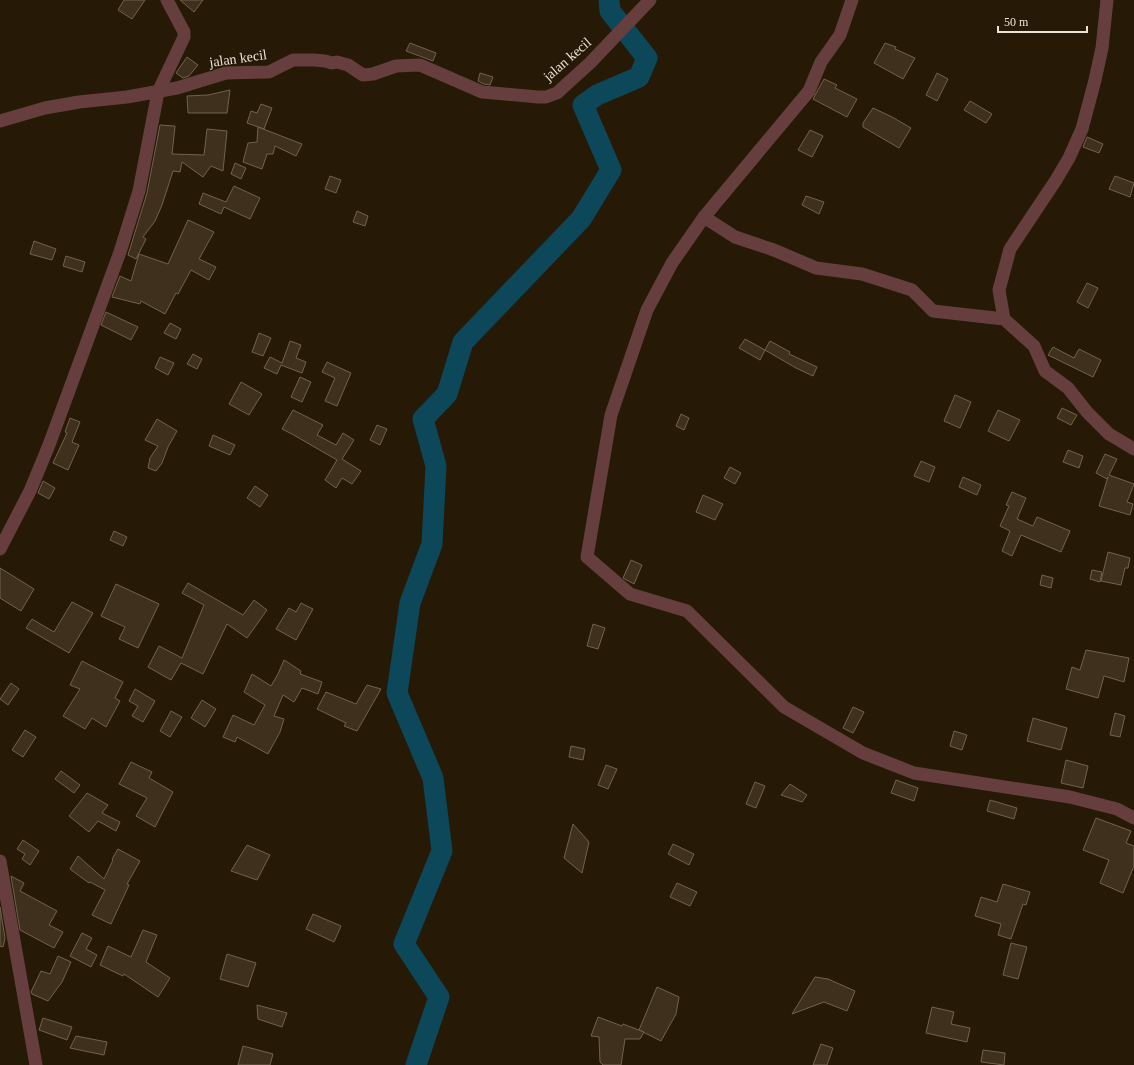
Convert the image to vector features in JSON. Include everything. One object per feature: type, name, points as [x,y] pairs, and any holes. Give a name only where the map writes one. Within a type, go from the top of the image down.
[{"type":"street","points":[[0,549],[30,492],[49,445],[120,252],[139,191],[158,92],[184,37],[184,32],[167,0]]},
{"type":"street","name":"jalan kecil","points":[[0,122],[45,108],[79,102],[127,97],[177,88],[226,73],[269,72],[293,60],[314,60],[332,63],[337,62],[348,65],[363,74],[373,74],[396,66],[420,65],[482,92],[546,97],[557,93],[590,63],[650,0]]},
{"type":"street","points":[[852,0],[840,35],[822,62],[809,91],[704,217],[672,263],[647,310],[610,415],[587,557],[630,594],[687,611],[784,707],[863,753],[914,773],[1070,797],[1117,809],[1134,818]]},
{"type":"street","points":[[1004,319],[999,290],[1010,249],[1056,180],[1069,158],[1082,129],[1102,48],[1107,0]]},
{"type":"street","points":[[704,217],[735,237],[774,250],[816,268],[862,274],[912,290],[933,311],[1004,319],[1034,346],[1045,371],[1068,388],[1087,412],[1109,434],[1134,449]]},
{"type":"street","points":[[0,861],[36,1065]]},
{"type":"building","points":[[124,0],[145,0],[132,19],[118,10]]},
{"type":"building","points":[[180,0],[203,0],[194,12]]},
{"type":"building","points":[[410,43],[436,53],[433,61],[406,51]]},
{"type":"building","points":[[885,43],[896,47],[895,49],[915,58],[903,79],[874,63]]},
{"type":"building","points":[[187,57],[198,65],[189,76],[183,78],[176,73]]},
{"type":"building","points":[[480,73],[493,77],[490,85],[478,81]]},
{"type":"building","points":[[937,73],[948,79],[937,101],[926,95]]},
{"type":"building","points":[[824,79],[837,85],[835,88],[857,99],[847,117],[813,99]]},
{"type":"building","points":[[230,90],[227,113],[188,113],[187,96],[208,95]]},
{"type":"building","points":[[970,101],[992,114],[986,123],[964,110]]},
{"type":"building","points":[[261,104],[272,108],[264,129],[247,123],[251,111],[257,113]]},
{"type":"building","points":[[873,108],[911,128],[899,148],[863,127],[863,123]]},
{"type":"building","points":[[160,125],[175,126],[172,154],[204,155],[207,129],[227,131],[223,171],[211,166],[203,177],[182,162],[180,172],[173,171],[162,205],[155,221],[143,237],[146,239],[136,259],[128,255],[147,193]]},
{"type":"building","points":[[258,127],[302,144],[296,156],[275,146],[273,154],[267,154],[262,169],[243,162],[248,143],[257,142]]},
{"type":"building","points":[[810,130],[823,136],[812,157],[798,150]]},
{"type":"building","points":[[1087,137],[1103,144],[1099,153],[1083,147]]},
{"type":"building","points":[[235,163],[246,168],[241,179],[231,174]]},
{"type":"building","points":[[330,176],[341,180],[336,193],[325,189]]},
{"type":"building","points":[[1115,176],[1134,183],[1130,197],[1109,189]]},
{"type":"building","points":[[234,186],[260,198],[250,219],[224,207],[221,214],[199,204],[203,193],[226,202]]},
{"type":"building","points":[[806,196],[824,202],[819,214],[802,205]]},
{"type":"building","points":[[357,211],[368,216],[365,226],[353,222]]},
{"type":"building","points":[[188,220],[214,232],[199,259],[216,267],[209,280],[191,270],[178,294],[176,293],[165,314],[141,301],[140,304],[112,297],[120,276],[131,281],[139,254],[168,264]]},
{"type":"building","points":[[34,241],[56,249],[52,260],[30,254]]},
{"type":"building","points":[[66,256],[85,262],[82,272],[63,266]]},
{"type":"building","points":[[1087,283],[1098,288],[1088,308],[1077,302]]},
{"type":"building","points":[[106,312],[138,327],[131,340],[101,325]]},
{"type":"building","points":[[170,323],[181,329],[176,339],[164,333]]},
{"type":"building","points":[[259,333],[271,338],[263,356],[252,352]]},
{"type":"building","points":[[745,339],[765,350],[760,360],[739,348]]},
{"type":"building","points":[[290,341],[301,345],[296,358],[306,362],[302,373],[281,365],[277,374],[264,368],[270,357],[282,363]]},
{"type":"building","points":[[770,341],[790,352],[789,354],[817,367],[813,376],[765,350]]},
{"type":"building","points":[[1053,347],[1074,358],[1079,349],[1101,360],[1093,377],[1048,355]]},
{"type":"building","points":[[193,354],[202,359],[197,369],[187,364]]},
{"type":"building","points":[[160,357],[174,363],[168,375],[155,368]]},
{"type":"building","points":[[327,362],[351,373],[337,406],[325,401],[335,378],[322,372]]},
{"type":"building","points":[[300,377],[311,382],[302,402],[291,397]]},
{"type":"building","points":[[241,382],[262,394],[249,415],[229,404]]},
{"type":"building","points":[[955,395],[971,402],[960,428],[944,421]]},
{"type":"building","points":[[1062,408],[1077,415],[1071,425],[1057,418]]},
{"type":"building","points":[[293,410],[323,425],[317,435],[336,445],[343,433],[354,440],[342,459],[361,471],[352,484],[342,478],[336,488],[325,480],[337,460],[282,429]]},
{"type":"building","points":[[998,410],[1020,420],[1009,441],[988,431]]},
{"type":"building","points":[[681,414],[689,418],[684,430],[676,426]]},
{"type":"building","points":[[70,418],[80,422],[72,442],[79,445],[68,470],[53,463],[67,433],[65,432]]},
{"type":"building","points":[[157,419],[177,431],[168,447],[162,463],[156,471],[148,468],[150,458],[158,446],[145,440]]},
{"type":"building","points":[[377,425],[387,429],[380,445],[370,440]]},
{"type":"building","points":[[213,435],[235,445],[230,455],[209,446]]},
{"type":"building","points":[[1068,450],[1083,456],[1079,468],[1063,462]]},
{"type":"building","points":[[1105,454],[1117,459],[1109,475],[1134,484],[1127,502],[1133,504],[1130,515],[1099,506],[1108,477],[1107,479],[1096,473]]},
{"type":"building","points":[[921,461],[935,467],[929,482],[914,476]]},
{"type":"building","points":[[730,467],[741,473],[735,484],[724,478]]},
{"type":"building","points":[[963,477],[981,485],[977,495],[959,487]]},
{"type":"building","points":[[43,481],[55,488],[49,499],[38,493]]},
{"type":"building","points":[[255,486],[268,495],[260,507],[247,498]]},
{"type":"building","points":[[1012,492],[1026,498],[1017,519],[1033,526],[1037,517],[1070,531],[1061,552],[1021,535],[1012,556],[1002,551],[1010,531],[1000,526],[1009,506],[1006,505]]},
{"type":"building","points":[[703,495],[723,504],[715,520],[696,512]]},
{"type":"building","points":[[114,531],[127,537],[123,546],[110,540]]},
{"type":"building","points":[[1108,552],[1130,558],[1128,568],[1125,568],[1121,585],[1101,581]]},
{"type":"building","points":[[631,560],[642,565],[634,584],[623,578]]},
{"type":"building","points":[[0,568],[34,589],[21,611],[0,598]]},
{"type":"building","points":[[1092,570],[1102,572],[1100,582],[1090,579]]},
{"type":"building","points":[[1042,575],[1053,578],[1051,588],[1040,585]]},
{"type":"building","points":[[188,583],[243,615],[254,600],[267,610],[247,638],[227,624],[203,674],[181,663],[171,680],[148,667],[159,646],[182,658],[204,605],[182,593]]},
{"type":"building","points":[[116,584],[159,604],[138,648],[119,639],[125,627],[101,616]]},
{"type":"building","points":[[72,602],[93,613],[69,653],[26,628],[32,619],[54,632]]},
{"type":"building","points":[[301,603],[313,609],[296,640],[276,629],[289,608],[296,612]]},
{"type":"building","points":[[593,624],[605,628],[598,649],[587,646]]},
{"type":"building","points":[[1086,650],[1129,658],[1124,682],[1104,676],[1098,698],[1066,689],[1072,667],[1080,670]]},
{"type":"building","points":[[284,660],[301,671],[300,674],[322,682],[318,694],[302,688],[294,702],[283,695],[274,716],[284,719],[280,732],[268,754],[237,737],[235,742],[223,737],[233,715],[254,725],[265,705],[244,692],[252,674],[271,686]]},
{"type":"building","points":[[82,661],[123,682],[115,698],[120,701],[106,727],[92,718],[85,729],[63,716],[80,689],[70,685]]},
{"type":"building","points":[[11,683],[19,689],[8,705],[0,699]]},
{"type":"building","points":[[367,685],[381,689],[357,731],[344,726],[346,723],[317,709],[326,692],[356,704]]},
{"type":"building","points":[[135,689],[155,701],[143,722],[132,716],[138,706],[129,701]]},
{"type":"building","points":[[202,700],[216,709],[205,727],[191,718]]},
{"type":"building","points":[[853,707],[864,712],[853,733],[843,728]]},
{"type":"building","points":[[171,711],[182,717],[170,737],[160,731]]},
{"type":"building","points":[[1115,713],[1125,716],[1120,737],[1110,735]]},
{"type":"building","points":[[1033,718],[1067,728],[1061,750],[1027,741]]},
{"type":"building","points":[[25,730],[36,737],[23,757],[12,750]]},
{"type":"building","points":[[954,731],[967,735],[962,750],[950,746]]},
{"type":"building","points":[[571,746],[585,749],[583,760],[569,757]]},
{"type":"building","points":[[1066,760],[1088,766],[1083,788],[1061,783]]},
{"type":"building","points":[[131,762],[152,772],[149,778],[173,792],[155,827],[136,816],[147,798],[119,784]]},
{"type":"building","points":[[606,765],[617,769],[608,789],[598,785]]},
{"type":"building","points":[[61,771],[80,785],[74,793],[55,779]]},
{"type":"building","points":[[896,780],[918,788],[914,801],[891,793]]},
{"type":"building","points":[[755,782],[765,786],[756,808],[746,804]]},
{"type":"building","points":[[790,784],[807,795],[802,802],[781,795]]},
{"type":"building","points":[[87,793],[108,805],[102,813],[120,822],[116,831],[98,821],[89,832],[69,816]]},
{"type":"building","points":[[990,800],[1017,808],[1014,819],[987,811]]},
{"type":"building","points":[[1096,818],[1131,831],[1126,843],[1134,846],[1134,866],[1123,893],[1100,883],[1109,860],[1083,850]]},
{"type":"building","points":[[573,824],[589,842],[582,873],[564,858]]},
{"type":"building","points":[[23,840],[39,851],[30,865],[22,859],[25,854],[17,849]]},
{"type":"building","points":[[673,844],[694,854],[689,865],[668,854]]},
{"type":"building","points":[[247,845],[270,855],[257,880],[231,871]]},
{"type":"building","points":[[118,849],[140,861],[127,884],[129,885],[111,924],[92,915],[105,890],[90,882],[89,883],[70,869],[78,856],[104,879],[113,860],[112,859]]},
{"type":"building","points":[[11,876],[24,883],[20,891],[57,911],[49,925],[63,932],[54,948],[20,930]]},
{"type":"building","points":[[677,883],[697,892],[690,906],[670,897]]},
{"type":"building","points":[[1003,884],[1030,892],[1026,905],[1023,904],[1011,939],[998,935],[1001,924],[975,916],[981,897],[997,902]]},
{"type":"building","points":[[0,907],[5,938],[3,947],[0,946]]},
{"type":"building","points":[[313,914],[341,926],[334,942],[306,929]]},
{"type":"building","points":[[143,930],[157,935],[146,962],[170,978],[158,997],[124,974],[123,976],[100,965],[108,946],[131,957]]},
{"type":"building","points":[[82,933],[92,938],[86,949],[97,955],[91,967],[70,956]]},
{"type":"building","points":[[1011,943],[1027,947],[1018,979],[1003,975]]},
{"type":"building","points":[[227,954],[256,963],[248,987],[220,979]]},
{"type":"building","points":[[58,956],[71,962],[62,982],[48,1001],[32,994],[31,992],[41,971],[50,974]]},
{"type":"building","points":[[815,977],[828,979],[855,991],[847,1011],[824,1002],[792,1014]]},
{"type":"building","points":[[657,987],[679,997],[676,1014],[661,1041],[639,1030]]},
{"type":"building","points":[[257,1005],[287,1013],[282,1027],[258,1019]]},
{"type":"building","points":[[932,1007],[954,1012],[951,1024],[970,1028],[967,1042],[926,1033]]},
{"type":"building","points":[[598,1017],[644,1032],[640,1039],[625,1039],[621,1065],[603,1065],[600,1062],[599,1037],[591,1036]]},
{"type":"building","points":[[43,1018],[72,1027],[67,1040],[39,1030]]},
{"type":"building","points":[[76,1036],[107,1042],[104,1055],[70,1048]]},
{"type":"building","points":[[821,1044],[833,1048],[827,1065],[813,1065]]},
{"type":"building","points":[[243,1046],[273,1054],[270,1065],[238,1065]]},
{"type":"building","points":[[983,1050],[1005,1053],[1004,1065],[981,1062]]},
{"type":"waterway","points":[[416,1065],[439,997],[404,944],[442,851],[433,778],[397,693],[410,603],[432,544],[436,466],[423,419],[447,394],[463,342],[581,219],[611,170],[583,105],[597,95],[639,77],[647,58],[610,11],[609,0]]}]
